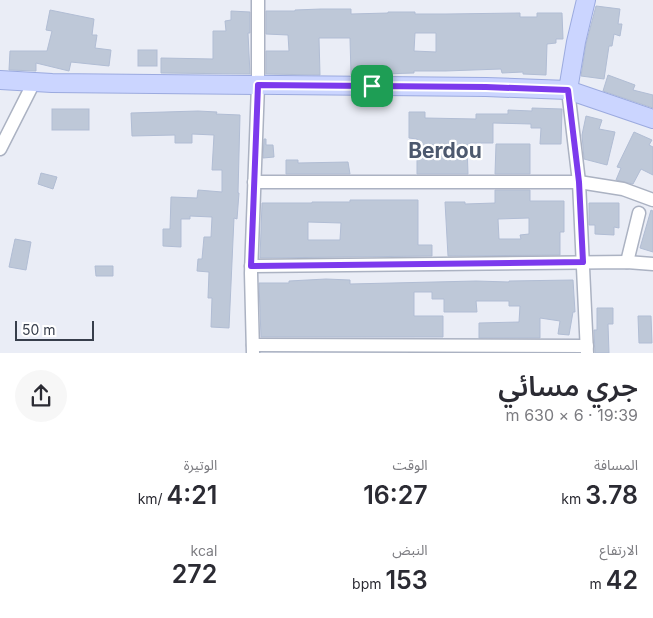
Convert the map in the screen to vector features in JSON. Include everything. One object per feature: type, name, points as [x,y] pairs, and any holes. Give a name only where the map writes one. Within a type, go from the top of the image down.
[{"type":"main road","points":[[568,90],[576,42],[586,0]]},
{"type":"main road","points":[[0,80],[34,82],[486,87],[568,90],[653,118]]},
{"type":"street","points":[[258,0],[258,85],[251,266],[253,349],[587,350],[579,182],[568,90]]},
{"type":"street","points":[[0,149],[34,82]]},
{"type":"street","points":[[254,182],[579,182],[623,189],[653,200]]},
{"type":"street","points":[[627,262],[640,213]]},
{"type":"street","points":[[251,266],[583,262],[653,264]]},
{"type":"building","points":[[596,6],[620,9],[618,24],[622,24],[620,36],[614,34],[612,46],[609,46],[604,79],[581,76],[586,44]]},
{"type":"building","points":[[351,9],[351,14],[388,12],[415,12],[415,14],[520,13],[520,17],[537,17],[537,13],[562,13],[563,39],[556,39],[556,43],[547,44],[546,75],[523,74],[523,72],[502,73],[501,69],[351,75],[350,38],[319,38],[320,75],[266,74],[266,51],[289,51],[288,35],[266,34],[266,11]],"holes":[[[415,33],[436,33],[436,52],[414,51]]]},
{"type":"building","points":[[50,10],[94,19],[92,35],[97,35],[95,48],[111,50],[109,66],[71,62],[69,71],[36,63],[36,71],[9,70],[10,51],[47,51],[52,31],[46,30]]},
{"type":"building","points":[[231,11],[250,12],[250,33],[248,33],[250,74],[161,73],[161,58],[213,59],[213,31],[226,31],[225,21],[231,20]]},
{"type":"building","points":[[138,50],[157,50],[157,66],[138,66]]},
{"type":"building","points":[[608,75],[635,85],[633,90],[653,95],[653,108],[603,91]]},
{"type":"building","points":[[532,108],[562,109],[561,144],[540,144],[541,128],[531,128],[531,124],[493,123],[493,143],[470,143],[470,145],[467,145],[468,174],[417,174],[417,139],[409,138],[409,112],[425,112],[425,118],[476,119],[476,114],[508,114],[508,110],[532,111]]},
{"type":"building","points":[[52,109],[89,109],[89,130],[52,130]]},
{"type":"building","points":[[198,111],[240,115],[239,193],[237,219],[234,218],[229,328],[211,327],[212,298],[208,298],[209,272],[197,271],[198,259],[202,259],[204,237],[211,237],[212,217],[190,216],[190,219],[181,219],[181,247],[163,246],[163,229],[170,229],[171,197],[197,198],[198,190],[222,192],[222,170],[212,170],[214,135],[192,134],[192,143],[175,143],[175,135],[132,136],[131,113]]},
{"type":"building","points":[[586,116],[602,120],[599,129],[615,132],[607,165],[584,159],[582,135]]},
{"type":"building","points":[[634,132],[652,140],[649,145],[653,147],[653,175],[641,169],[633,184],[616,180],[621,168],[617,167]]},
{"type":"building","points":[[264,139],[266,139],[266,145],[273,145],[274,157],[263,158]]},
{"type":"building","points":[[496,144],[530,144],[530,174],[495,174]]},
{"type":"building","points":[[286,160],[298,160],[298,163],[348,162],[350,174],[286,174]]},
{"type":"building","points":[[41,173],[57,177],[53,189],[38,184]]},
{"type":"building","points":[[495,190],[530,190],[530,201],[564,201],[564,232],[560,232],[560,255],[448,256],[445,202],[465,202],[465,204],[495,203]],"holes":[[[529,218],[529,234],[520,235],[521,239],[499,239],[498,219]]]},
{"type":"building","points":[[350,200],[418,200],[418,245],[432,245],[432,256],[260,258],[262,203],[350,202]],"holes":[[[308,222],[341,223],[340,240],[308,240]]]},
{"type":"building","points":[[589,203],[619,203],[619,228],[614,227],[614,235],[595,234],[595,225],[589,225]]},
{"type":"building","points":[[651,210],[653,211],[653,252],[640,248]]},
{"type":"building","points":[[15,239],[31,242],[26,270],[9,267]]},
{"type":"building","points":[[95,266],[113,266],[113,276],[96,276]]},
{"type":"building","points":[[350,280],[350,284],[573,280],[575,312],[573,312],[569,335],[558,334],[560,321],[540,318],[540,338],[479,338],[479,323],[519,322],[520,306],[509,306],[509,301],[476,301],[477,312],[444,312],[444,299],[432,299],[432,292],[414,292],[414,316],[443,316],[443,337],[261,337],[259,283],[289,283],[289,281]]},
{"type":"building","points":[[597,308],[613,308],[613,324],[608,324],[609,353],[595,353],[594,330],[597,330]]},
{"type":"building","points":[[638,316],[651,316],[652,343],[639,343]]},
{"type":"district","name":"Berdou","points":[[445,151]]},
{"type":"route","points":[[258,85],[372,86],[568,90],[579,182],[583,262],[251,266],[258,85]]}]
